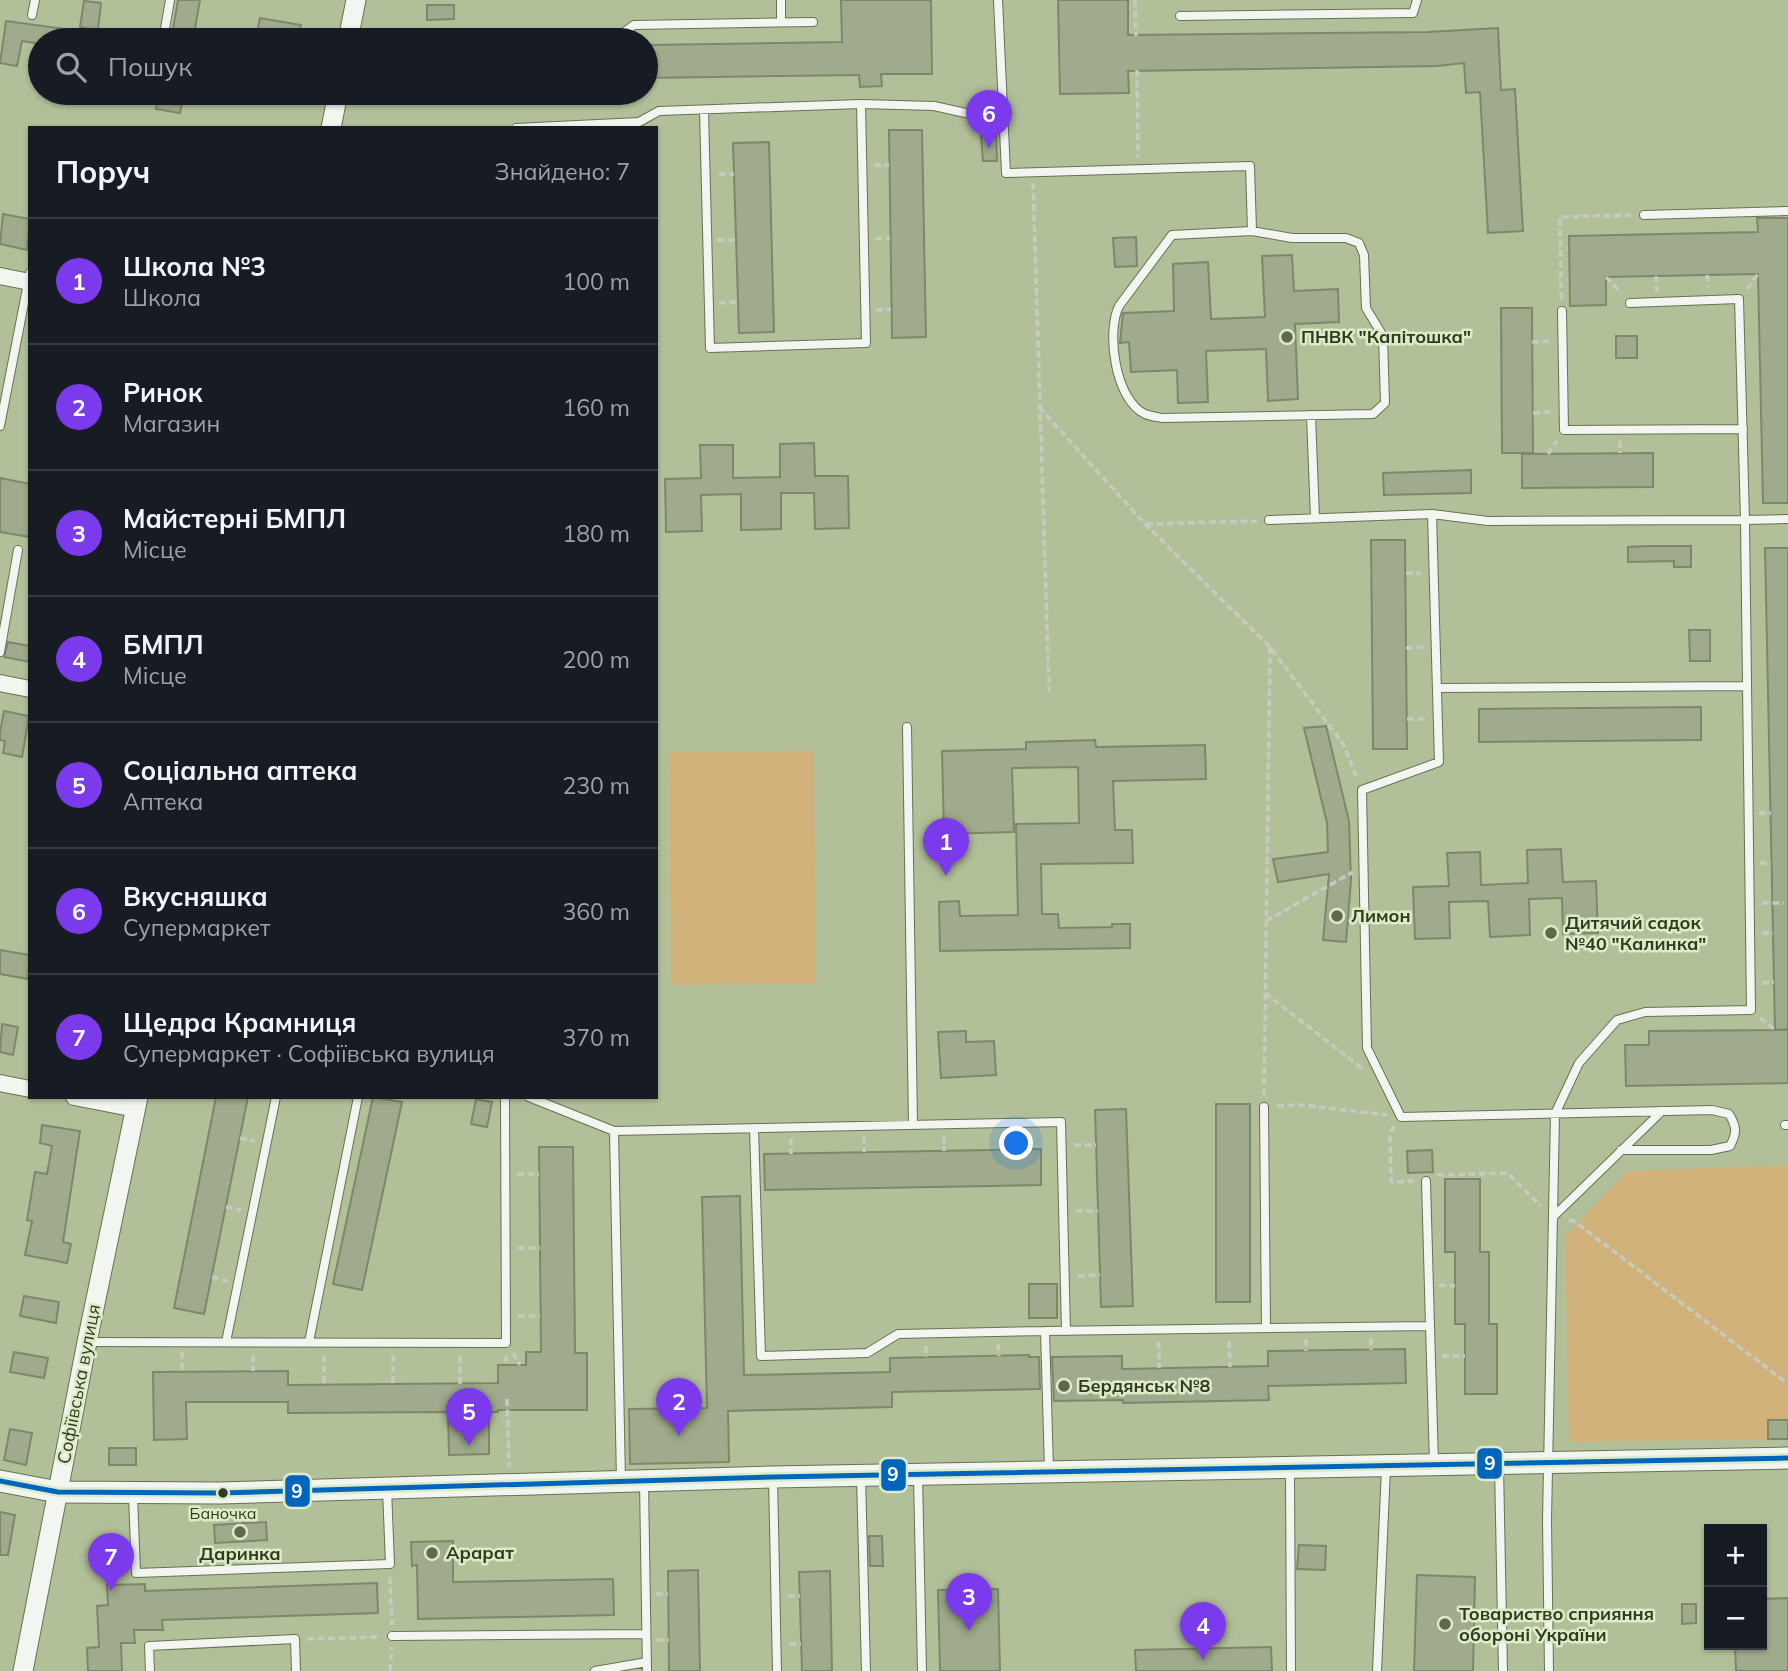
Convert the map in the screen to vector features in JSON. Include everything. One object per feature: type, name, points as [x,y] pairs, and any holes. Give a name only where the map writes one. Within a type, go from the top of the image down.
[{"type":"main road","points":[[0,1481],[58,1492],[220,1493],[861,1476],[1788,1458]]},
{"type":"street","points":[[350,28],[356,0]]},
{"type":"street","points":[[331,126],[336,105]]},
{"type":"street","points":[[0,276],[28,279]]},
{"type":"street","points":[[0,683],[28,689]]},
{"type":"street","points":[[0,1083],[28,1089]]},
{"type":"street","points":[[95,1099],[137,1103]]},
{"type":"street","name":"Софіївська вулиця","points":[[23,1671],[137,1103]]},
{"type":"lane","points":[[32,15],[35,0]]},
{"type":"lane","points":[[165,28],[170,0]]},
{"type":"lane","points":[[781,0],[781,22]]},
{"type":"lane","points":[[998,0],[1006,173],[1250,166],[1252,231]]},
{"type":"lane","points":[[1180,16],[1413,13],[1417,0]]},
{"type":"lane","points":[[630,28],[634,25],[813,22]]},
{"type":"lane","points":[[551,126],[639,121],[659,111],[861,104],[934,106],[970,114],[1002,114]]},
{"type":"lane","points":[[704,110],[710,348],[866,343],[861,104]]},
{"type":"lane","points":[[1644,215],[1788,211]]},
{"type":"lane","points":[[1252,231],[1292,238],[1346,237],[1359,243],[1364,255],[1366,309],[1383,336],[1385,403],[1373,414],[1162,418],[1144,414],[1128,395],[1115,367],[1113,317],[1171,235],[1252,231]]},
{"type":"lane","points":[[0,426],[28,284]]},
{"type":"lane","points":[[1549,1671],[1547,1520],[1555,1114],[1579,1063],[1617,1020],[1645,1012],[1751,1010],[1745,520],[1739,299],[1630,303]]},
{"type":"lane","points":[[1562,311],[1564,430],[1743,429]]},
{"type":"lane","points":[[1311,415],[1315,518]]},
{"type":"lane","points":[[1432,514],[1439,762],[1362,790],[1367,1048],[1401,1117],[1712,1110],[1729,1114],[1736,1126],[1736,1135],[1730,1146],[1711,1150],[1621,1150]]},
{"type":"lane","points":[[1269,520],[1432,514],[1488,521],[1788,519]]},
{"type":"lane","points":[[0,652],[18,550]]},
{"type":"lane","points":[[1437,688],[1747,686]]},
{"type":"lane","points":[[907,727],[913,1125]]},
{"type":"lane","points":[[226,1342],[276,1099]]},
{"type":"lane","points":[[309,1342],[358,1099]]},
{"type":"lane","points":[[87,1342],[506,1343],[505,1099]]},
{"type":"lane","points":[[534,1099],[614,1131],[1061,1122],[1066,1331]]},
{"type":"lane","points":[[1264,1107],[1266,1328]]},
{"type":"lane","points":[[1553,1217],[1662,1111]]},
{"type":"lane","points":[[754,1128],[761,1356],[867,1353],[898,1334],[1430,1326]]},
{"type":"lane","points":[[614,1131],[621,1482]]},
{"type":"lane","points":[[1426,1181],[1434,1465]]},
{"type":"lane","points":[[1045,1331],[1049,1472]]},
{"type":"lane","points":[[1499,1463],[1503,1671]]},
{"type":"lane","points":[[1377,1671],[1386,1465]]},
{"type":"lane","points":[[1290,1467],[1291,1671]]},
{"type":"lane","points":[[918,1475],[922,1671]]},
{"type":"lane","points":[[861,1476],[866,1671]]},
{"type":"lane","points":[[773,1478],[777,1671]]},
{"type":"lane","points":[[595,1671],[647,1667],[644,1482]]},
{"type":"lane","points":[[133,1492],[136,1573],[390,1564],[387,1489]]},
{"type":"lane","points":[[392,1636],[646,1634]]},
{"type":"lane","points":[[150,1671],[149,1646],[295,1639],[296,1671]]},
{"type":"path","points":[[1135,0],[1136,36]]},
{"type":"path","points":[[1137,70],[1139,169]]},
{"type":"path","points":[[1033,173],[1049,691]]},
{"type":"path","points":[[1562,311],[1560,217],[1644,215]]},
{"type":"path","points":[[1739,299],[1758,274]]},
{"type":"path","points":[[1606,277],[1630,303]]},
{"type":"path","points":[[1532,342],[1562,341]]},
{"type":"path","points":[[1039,407],[1145,524],[1270,647],[1344,745],[1362,790]]},
{"type":"path","points":[[1533,413],[1564,412]]},
{"type":"path","points":[[1145,524],[1269,520]]},
{"type":"path","points":[[1270,647],[1264,1107],[1303,1105],[1401,1117],[1390,1133],[1391,1182],[1426,1181],[1440,1173],[1508,1173],[1553,1217],[1574,1221],[1788,1384]]},
{"type":"path","points":[[1407,719],[1437,718]]},
{"type":"path","points":[[1266,922],[1363,866]]},
{"type":"path","points":[[1750,904],[1784,903]]},
{"type":"path","points":[[1265,992],[1387,1088]]},
{"type":"path","points":[[1751,1010],[1775,1030]]},
{"type":"path","points":[[1061,1146],[1096,1144]]},
{"type":"path","points":[[505,1174],[540,1174]]},
{"type":"path","points":[[1063,1212],[1098,1211]]},
{"type":"path","points":[[505,1248],[540,1248]]},
{"type":"path","points":[[1065,1276],[1100,1275]]},
{"type":"path","points":[[506,1316],[540,1316]]},
{"type":"path","points":[[1229,1329],[1230,1367]]},
{"type":"path","points":[[1159,1330],[1159,1368]]},
{"type":"path","points":[[324,1342],[324,1384]]},
{"type":"path","points":[[460,1342],[460,1384]]},
{"type":"path","points":[[393,1343],[393,1384]]},
{"type":"path","points":[[1431,1356],[1465,1356]]},
{"type":"path","points":[[507,1399],[510,1485]]},
{"type":"path","points":[[390,1564],[390,1671]]},
{"type":"path","points":[[295,1639],[392,1636]]},
{"type":"shaded area","points":[[814,751],[816,984],[671,985],[669,752]]},
{"type":"shaded area","points":[[1788,1165],[1788,1420],[1768,1420],[1768,1439],[1569,1442],[1565,1236],[1628,1171]]},
{"type":"building","points":[[178,0],[200,0],[195,28],[173,28]]},
{"type":"building","points":[[841,0],[931,0],[932,74],[881,74],[882,86],[860,87],[859,75],[658,78],[658,45],[842,42]]},
{"type":"building","points":[[1058,0],[1128,0],[1128,35],[1428,32],[1498,28],[1501,90],[1515,89],[1523,231],[1488,233],[1480,92],[1466,93],[1464,63],[1437,66],[1128,71],[1129,93],[1060,94]]},
{"type":"building","points":[[84,1],[101,3],[98,28],[80,27]]},
{"type":"building","points":[[427,5],[454,5],[454,19],[427,20]]},
{"type":"building","points":[[260,18],[301,25],[300,28],[258,28]]},
{"type":"building","points":[[6,21],[58,28],[28,28],[28,42],[22,41],[17,66],[0,63]]},
{"type":"building","points":[[156,105],[182,105],[180,113],[156,109]]},
{"type":"building","points":[[889,130],[922,130],[926,337],[892,338]]},
{"type":"building","points":[[996,135],[997,161],[983,161],[981,136]]},
{"type":"building","points":[[769,142],[774,332],[739,333],[733,143]]},
{"type":"building","points":[[3,214],[28,219],[27,250],[0,244]]},
{"type":"building","points":[[1757,218],[1788,218],[1788,503],[1763,503],[1758,274],[1606,277],[1606,305],[1570,306],[1569,236],[1758,232]]},
{"type":"building","points":[[1136,237],[1137,266],[1115,267],[1113,238]]},
{"type":"building","points":[[1292,255],[1294,291],[1338,289],[1339,322],[1295,324],[1298,399],[1268,401],[1266,349],[1206,351],[1208,402],[1178,403],[1177,370],[1131,372],[1129,342],[1120,343],[1123,313],[1174,311],[1173,264],[1208,262],[1211,319],[1265,317],[1262,256]]},
{"type":"building","points":[[1501,308],[1532,308],[1533,453],[1502,453]]},
{"type":"building","points":[[1616,336],[1637,336],[1637,358],[1616,358]]},
{"type":"building","points":[[814,443],[815,476],[848,476],[849,528],[815,529],[814,493],[781,493],[781,529],[741,530],[741,494],[701,495],[702,531],[666,532],[665,479],[701,478],[700,445],[733,445],[733,478],[780,477],[780,444]]},
{"type":"building","points":[[1653,453],[1653,487],[1522,488],[1522,454]]},
{"type":"building","points":[[1471,470],[1471,493],[1384,495],[1383,473]]},
{"type":"building","points":[[0,478],[28,484],[28,537],[0,532]]},
{"type":"building","points":[[1371,540],[1405,540],[1407,749],[1373,749]]},
{"type":"building","points":[[1691,546],[1691,567],[1674,567],[1674,561],[1628,562],[1628,547]]},
{"type":"building","points":[[1765,548],[1788,548],[1788,1029],[1775,1030]]},
{"type":"building","points":[[1689,630],[1710,630],[1710,661],[1690,661]]},
{"type":"building","points":[[8,642],[28,646],[28,662],[4,657]]},
{"type":"building","points":[[1701,707],[1701,740],[1479,742],[1479,709]]},
{"type":"building","points":[[4,711],[28,716],[22,757],[3,753],[5,741],[0,740]]},
{"type":"building","points":[[1326,726],[1349,821],[1351,880],[1346,942],[1323,940],[1329,874],[1278,882],[1273,859],[1328,852],[1327,823],[1304,728]]},
{"type":"building","points":[[1095,740],[1096,747],[1205,745],[1206,779],[1113,781],[1115,830],[1132,830],[1133,863],[1041,864],[1042,914],[1058,914],[1059,928],[1130,924],[1130,948],[940,951],[939,902],[959,901],[960,916],[1018,915],[1016,824],[1079,823],[1078,767],[1012,768],[1014,832],[944,834],[942,751],[1026,749],[1026,742]]},
{"type":"building","points":[[1561,849],[1563,882],[1596,881],[1598,933],[1563,934],[1562,898],[1529,899],[1530,935],[1490,937],[1488,901],[1449,902],[1450,938],[1415,939],[1413,887],[1449,886],[1447,853],[1480,852],[1481,885],[1528,883],[1527,850]]},
{"type":"building","points":[[0,950],[28,955],[28,979],[0,974]]},
{"type":"building","points":[[2,1024],[18,1027],[13,1055],[0,1052]]},
{"type":"building","points":[[1788,1030],[1788,1083],[1626,1086],[1625,1045],[1649,1045],[1649,1031]]},
{"type":"building","points":[[966,1031],[966,1042],[994,1041],[996,1075],[941,1078],[938,1032]]},
{"type":"building","points":[[216,1099],[248,1099],[204,1314],[174,1308]]},
{"type":"building","points":[[373,1099],[402,1102],[362,1290],[333,1284]]},
{"type":"building","points":[[476,1099],[492,1102],[487,1127],[471,1124]]},
{"type":"building","points":[[1216,1104],[1250,1104],[1250,1302],[1216,1302]]},
{"type":"building","points":[[1126,1109],[1133,1306],[1101,1307],[1095,1110]]},
{"type":"building","points":[[42,1125],[80,1131],[63,1242],[71,1244],[67,1263],[25,1255],[32,1221],[27,1220],[35,1172],[47,1174],[52,1146],[40,1143]]},
{"type":"building","points":[[539,1147],[573,1147],[575,1353],[587,1353],[587,1410],[489,1412],[489,1454],[449,1455],[448,1412],[288,1413],[288,1402],[186,1402],[187,1439],[154,1440],[153,1372],[288,1371],[288,1385],[498,1383],[498,1365],[526,1365],[526,1352],[541,1352]]},
{"type":"building","points":[[1041,1149],[1041,1185],[765,1190],[764,1154]]},
{"type":"building","points":[[1432,1150],[1433,1172],[1408,1173],[1407,1151]]},
{"type":"building","points":[[1445,1179],[1480,1179],[1480,1252],[1489,1252],[1489,1324],[1497,1324],[1497,1394],[1465,1394],[1465,1324],[1455,1324],[1455,1252],[1445,1252]]},
{"type":"building","points":[[740,1196],[744,1375],[890,1372],[890,1358],[1029,1355],[1039,1357],[1040,1389],[892,1392],[892,1407],[728,1411],[729,1462],[630,1464],[629,1409],[707,1408],[702,1197]]},
{"type":"building","points":[[1029,1284],[1057,1284],[1057,1318],[1029,1318]]},
{"type":"building","points":[[24,1296],[59,1302],[56,1323],[20,1316]]},
{"type":"building","points":[[1405,1349],[1406,1383],[1268,1386],[1269,1400],[1123,1403],[1123,1400],[1054,1401],[1052,1357],[1122,1356],[1122,1369],[1268,1366],[1268,1351]]},
{"type":"building","points":[[14,1352],[48,1358],[44,1378],[10,1372]]},
{"type":"building","points":[[1768,1420],[1788,1420],[1788,1439],[1768,1439]]},
{"type":"building","points":[[10,1429],[32,1433],[26,1465],[4,1460]]},
{"type":"building","points":[[109,1448],[136,1448],[136,1465],[109,1465]]},
{"type":"building","points":[[0,1512],[15,1515],[8,1555],[0,1555]]},
{"type":"building","name":"Даринка","points":[[266,1522],[267,1540],[215,1543],[214,1525]]},
{"type":"building","points":[[869,1536],[882,1536],[883,1566],[870,1566]]},
{"type":"building","points":[[453,1541],[453,1582],[613,1579],[614,1615],[418,1619],[417,1565],[412,1566],[411,1542]]},
{"type":"building","points":[[1299,1545],[1326,1546],[1325,1570],[1297,1569]]},
{"type":"building","points":[[698,1570],[700,1671],[669,1671],[668,1571]]},
{"type":"building","points":[[830,1571],[832,1671],[802,1671],[799,1572]]},
{"type":"building","name":"Товариство сприяння обороні України","points":[[1417,1575],[1475,1577],[1473,1671],[1414,1671]]},
{"type":"building","points":[[377,1583],[378,1613],[162,1620],[163,1630],[134,1630],[135,1643],[121,1643],[122,1671],[88,1671],[87,1648],[99,1647],[97,1606],[108,1605],[107,1585],[145,1584],[145,1591]]},
{"type":"building","points":[[998,1589],[1000,1671],[940,1671],[938,1590]]},
{"type":"building","points":[[1788,1598],[1788,1671],[1736,1671],[1735,1650],[1767,1650],[1767,1599]]},
{"type":"building","points":[[1682,1604],[1696,1604],[1696,1623],[1682,1624]]},
{"type":"building","points":[[1271,1647],[1272,1671],[1136,1671],[1135,1650]]},
{"type":"transit line","name":"9","points":[[0,1481],[58,1492],[220,1493],[773,1477],[1788,1458]]},
{"type":"place","name":"Вкусняшка","points":[[989,148]]},
{"type":"place","name":"ПНВК \"Капітошка\"","points":[[1287,337]]},
{"type":"place","name":"Школа №3","points":[[946,876]]},
{"type":"place","name":"Лимон","points":[[1337,916]]},
{"type":"place","name":"Дитячий садок №40 \"Калинка\"","points":[[1551,933]]},
{"type":"place","name":"Бердянськ №8","points":[[1064,1386]]},
{"type":"place","name":"Ринок","points":[[679,1436]]},
{"type":"place","name":"Соціальна аптека","points":[[469,1446]]},
{"type":"place","name":"Баночка","points":[[223,1493]]},
{"type":"place","name":"Даринка","points":[[240,1532]]},
{"type":"place","name":"Арарат","points":[[432,1553]]},
{"type":"place","name":"Щедра Крамниця","points":[[111,1591]]},
{"type":"place","name":"Товариство сприяння обороні України","points":[[1445,1624]]},
{"type":"place","name":"Майстерні БМПЛ","points":[[969,1631]]},
{"type":"place","name":"БМПЛ","points":[[1203,1660]]}]
